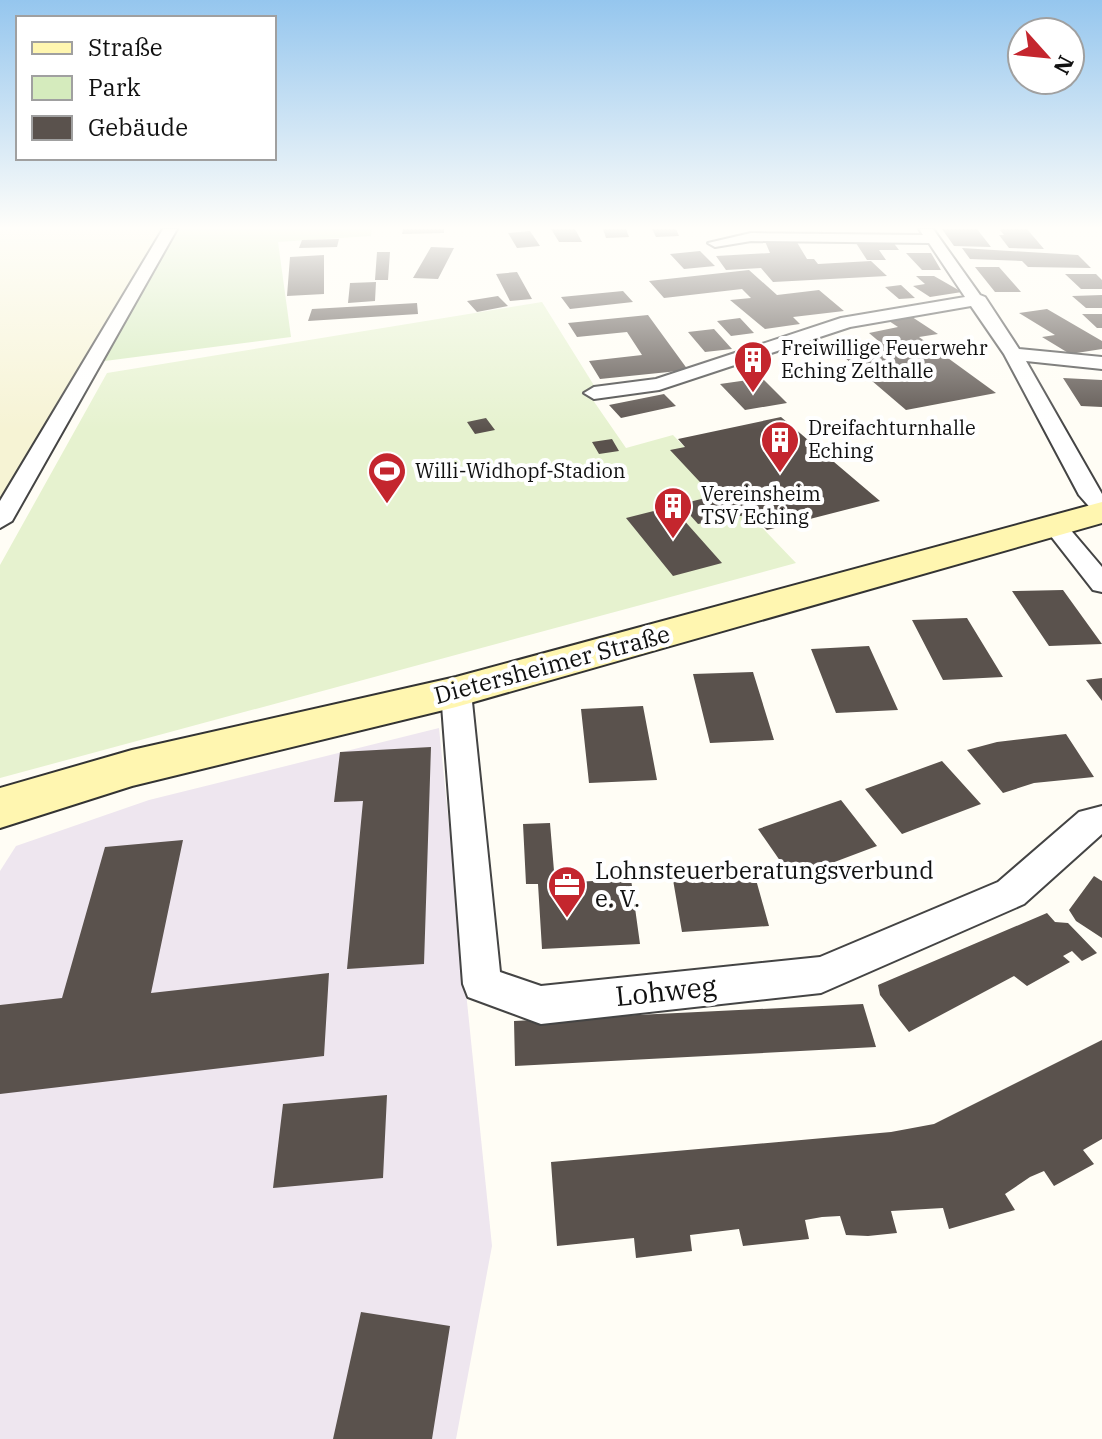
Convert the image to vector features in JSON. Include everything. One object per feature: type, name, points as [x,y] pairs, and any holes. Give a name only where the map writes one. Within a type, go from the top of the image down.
[{"type":"street","points":[[0,521],[131,296]]},
{"type":"street","points":[[976,296],[1013,354],[1090,495],[1102,509]]},
{"type":"street","points":[[594,393],[659,384],[847,322],[979,300]]},
{"type":"street","points":[[1013,354],[1102,363]]},
{"type":"street","name":"Dietersheimer Straße","points":[[0,808],[132,768],[456,692],[1055,526],[1102,509]]},
{"type":"street","points":[[1055,526],[1102,584]]},
{"type":"street","name":"Lohweg","points":[[456,692],[482,984],[541,1005],[821,975],[1011,893],[1091,822],[1102,820]]},
{"type":"shaded area","points":[[0,296],[125,296],[0,508]]},
{"type":"shaded area","points":[[439,728],[492,1246],[456,1439],[0,1439],[0,871],[16,846],[149,800]]},
{"type":"green space","points":[[136,296],[285,296],[291,337],[97,362]]},
{"type":"green space","name":"Willi-Widhopf-Stadion","points":[[542,302],[595,387],[586,390],[626,448],[673,435],[796,563],[0,778],[0,565],[107,373]]},
{"type":"building","points":[[349,296],[375,296],[375,301],[348,303]]},
{"type":"building","points":[[498,296],[508,306],[477,312],[467,301]]},
{"type":"building","points":[[507,296],[530,296],[532,299],[510,301]]},
{"type":"building","points":[[628,296],[633,302],[570,309],[561,297]]},
{"type":"building","points":[[749,296],[826,296],[844,311],[793,317],[800,324],[765,329],[730,300],[751,298]]},
{"type":"building","points":[[896,296],[915,298],[899,299]]},
{"type":"building","points":[[1072,296],[1102,296],[1102,308],[1086,308]]},
{"type":"building","points":[[417,303],[418,314],[308,321],[312,309]]},
{"type":"building","points":[[1047,309],[1102,341],[1102,349],[1070,354],[1042,337],[1055,335],[1019,313]]},
{"type":"building","points":[[906,313],[938,334],[919,337],[996,393],[906,410],[837,351],[882,344],[869,333],[898,327],[883,317]]},
{"type":"building","points":[[1082,314],[1102,314],[1102,328],[1097,328]]},
{"type":"building","points":[[648,315],[688,370],[600,379],[589,361],[642,355],[627,332],[577,337],[568,323]]},
{"type":"building","points":[[740,318],[754,333],[731,336],[717,321]]},
{"type":"building","points":[[714,329],[732,349],[705,352],[688,332]]},
{"type":"building","name":"Freiwillige Feuerwehr Eching Zelthalle","points":[[762,378],[787,403],[745,410],[720,384]]},
{"type":"building","points":[[1063,378],[1102,380],[1102,407],[1081,406]]},
{"type":"building","points":[[664,394],[676,406],[621,418],[609,405]]},
{"type":"building","name":"Dreifachturnhalle Eching","points":[[781,417],[880,501],[767,530],[751,514],[698,524],[690,515],[682,518],[722,563],[673,576],[626,518],[713,496],[670,450],[685,447],[678,439]]},
{"type":"building","points":[[486,418],[495,430],[475,434],[467,422]]},
{"type":"building","points":[[612,439],[619,451],[599,454],[592,442]]},
{"type":"building","points":[[1063,590],[1102,644],[1049,646],[1012,591]]},
{"type":"building","points":[[967,618],[1003,677],[943,680],[912,620]]},
{"type":"building","points":[[869,646],[898,710],[836,713],[811,649]]},
{"type":"building","points":[[753,672],[774,740],[710,743],[693,674]]},
{"type":"building","points":[[1102,678],[1102,701],[1086,680]]},
{"type":"building","points":[[643,706],[657,780],[589,783],[581,709]]},
{"type":"building","points":[[1066,734],[1094,777],[1034,783],[1003,793],[967,750],[997,742]]},
{"type":"building","points":[[431,747],[424,964],[347,969],[363,801],[334,802],[340,752]]},
{"type":"building","points":[[942,761],[981,804],[902,834],[865,789]]},
{"type":"building","points":[[841,800],[877,846],[792,878],[758,829]]},
{"type":"building","points":[[550,823],[555,883],[631,879],[640,944],[542,949],[538,884],[526,884],[523,824]]},
{"type":"building","points":[[183,840],[151,993],[329,973],[324,1056],[0,1094],[0,1005],[62,998],[105,847]]},
{"type":"building","points":[[753,869],[769,926],[682,932],[672,874]]},
{"type":"building","points":[[1094,876],[1102,881],[1102,938],[1076,921],[1069,910]]},
{"type":"building","points":[[1047,913],[1055,922],[1068,923],[1097,953],[1082,961],[1072,951],[1063,956],[1070,962],[1027,986],[1014,976],[909,1032],[880,995],[878,985]]},
{"type":"building","points":[[863,1004],[876,1047],[515,1066],[514,1021]]},
{"type":"building","points":[[1102,1040],[1102,1139],[1083,1150],[1094,1164],[1054,1186],[1044,1171],[1030,1177],[1005,1194],[1015,1210],[949,1229],[943,1208],[891,1211],[897,1233],[868,1236],[846,1235],[840,1216],[822,1217],[805,1220],[809,1239],[743,1246],[739,1229],[690,1235],[692,1251],[636,1258],[634,1238],[557,1246],[551,1162],[891,1132],[934,1124]]},
{"type":"building","points":[[387,1095],[383,1178],[273,1188],[283,1104]]},
{"type":"building","points":[[361,1312],[450,1326],[432,1439],[333,1439]]},
{"type":"place","name":"Freiwillige Feuerwehr Eching Zelthalle","points":[[753,394]]},
{"type":"place","name":"Dreifachturnhalle Eching","points":[[780,474]]},
{"type":"place","name":"Willi-Widhopf-Stadion","points":[[387,505]]},
{"type":"place","name":"Vereinsheim TSV Eching","points":[[673,540]]},
{"type":"place","name":"Lohnsteuerberatungsverbund e. V.","points":[[567,919]]}]
